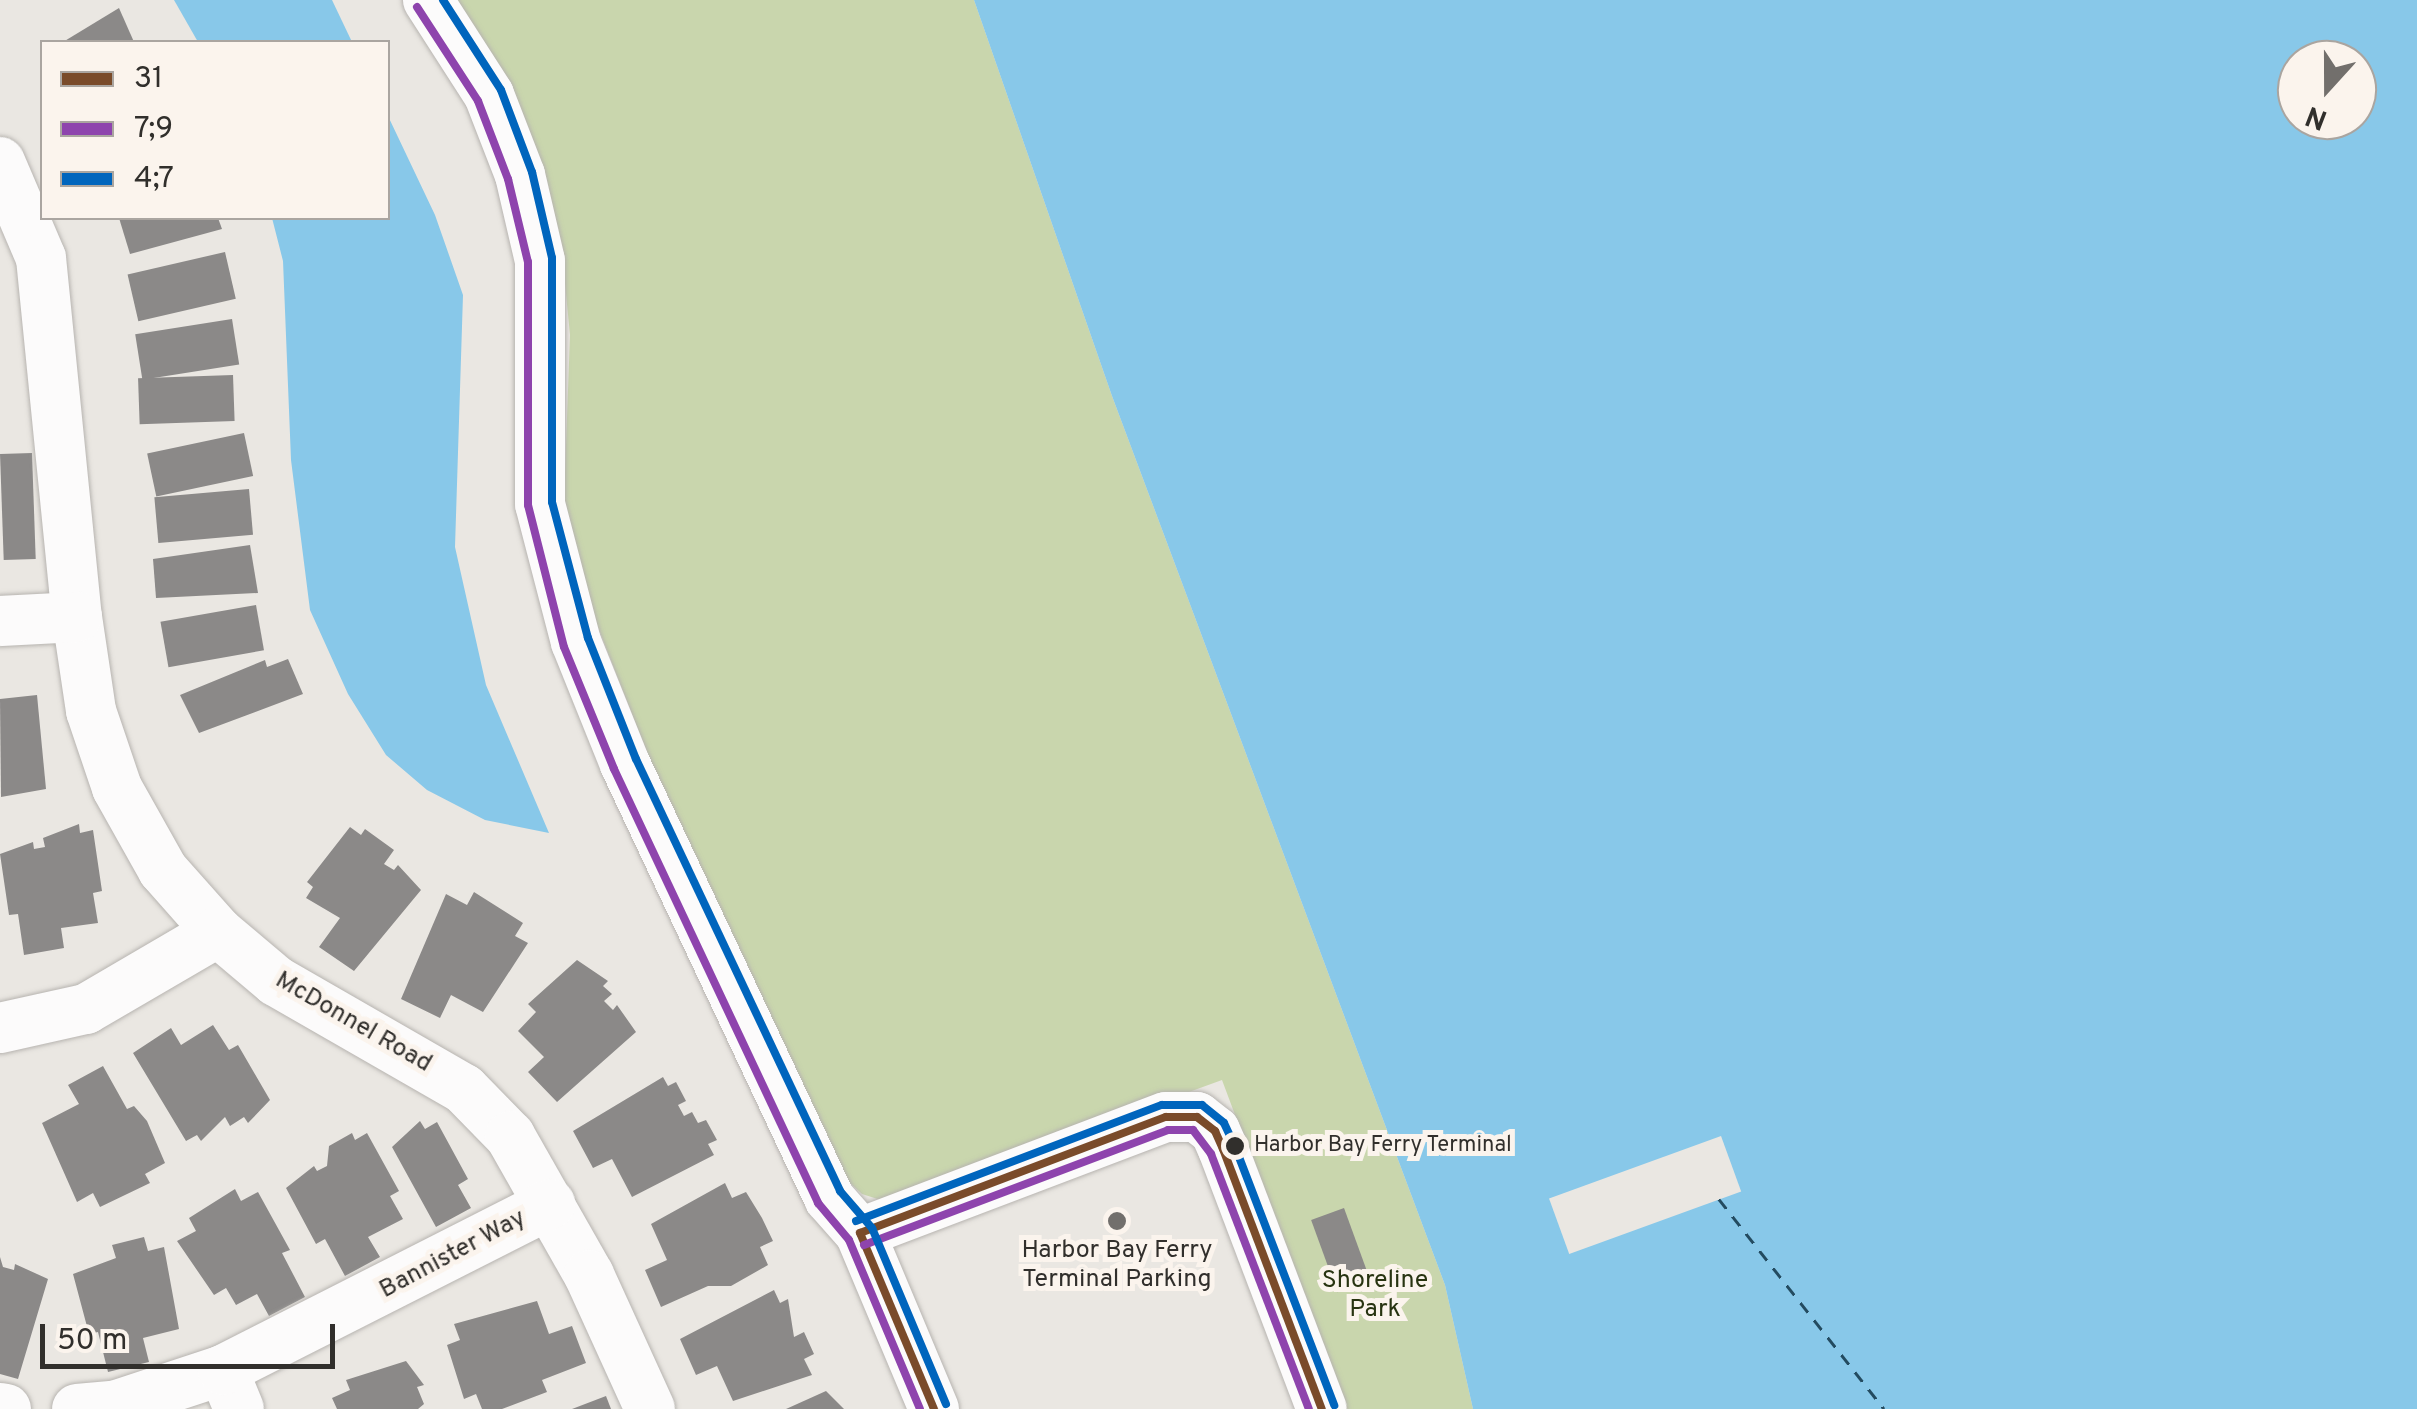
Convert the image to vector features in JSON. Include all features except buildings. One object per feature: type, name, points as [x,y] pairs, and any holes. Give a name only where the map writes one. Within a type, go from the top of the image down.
[{"type":"street","points":[[428,0],[489,95],[520,176],[540,261],[540,504],[576,642],[625,764],[828,1198],[860,1233],[934,1409]]},
{"type":"street","name":"McDonnel Road","points":[[0,162],[41,258],[76,616],[91,710],[117,788],[163,870],[218,932],[276,980],[464,1088],[510,1136],[550,1204],[650,1409]]},
{"type":"street","points":[[0,622],[76,616]]},
{"type":"street","points":[[9,1024],[86,1008],[218,932]]},
{"type":"street","points":[[860,1233],[1166,1118],[1197,1117],[1223,1149],[1322,1409]]},
{"type":"street","name":"Bannister Way","points":[[76,1409],[231,1390],[550,1204]]},
{"type":"green space","name":"Shoreline Park","points":[[458,0],[974,0],[1112,396],[1445,1285],[1473,1409],[1345,1409],[1222,1080],[887,1202],[862,1194],[848,1181],[655,773],[573,563],[564,500],[570,335],[563,263]]},
{"type":"water","points":[[174,0],[332,0],[351,40],[197,40]]},
{"type":"water","points":[[974,0],[2417,0],[2417,1409],[1473,1409],[1445,1285],[1112,396]]},
{"type":"water","points":[[390,120],[435,215],[463,295],[455,547],[486,685],[549,833],[485,820],[427,790],[386,755],[348,694],[310,610],[291,460],[283,261],[273,220],[390,220]]},
{"type":"pier","points":[[1721,1136],[1741,1191],[1569,1254],[1549,1199]]},
{"type":"ferry route","points":[[1719,1199],[1884,1409]]},
{"type":"transit line","name":"4;7","points":[[443,0],[501,90],[532,172],[552,258],[552,502],[588,638],[636,759],[840,1191],[872,1228],[946,1404]]},
{"type":"transit line","name":"7;9","points":[[417,7],[478,101],[508,179],[528,262],[528,505],[564,647],[614,769],[818,1203],[849,1240],[920,1409]]},
{"type":"transit line","name":"4;7","points":[[856,1221],[1162,1105],[1202,1105],[1224,1123],[1234,1144],[1334,1405]]},
{"type":"transit line","name":"31","points":[[860,1233],[1166,1117],[1197,1117],[1215,1131],[1223,1149],[1322,1409]]},
{"type":"transit line","name":"7;9","points":[[864,1245],[1168,1130],[1193,1130],[1211,1154],[1309,1409]]},
{"type":"transit line","name":"31","points":[[860,1233],[934,1409]]},
{"type":"place","name":"Harbor Bay Ferry Terminal","points":[[1235,1146]]},
{"type":"place","name":"Harbor Bay Ferry Terminal Parking","points":[[1117,1221]]}]
